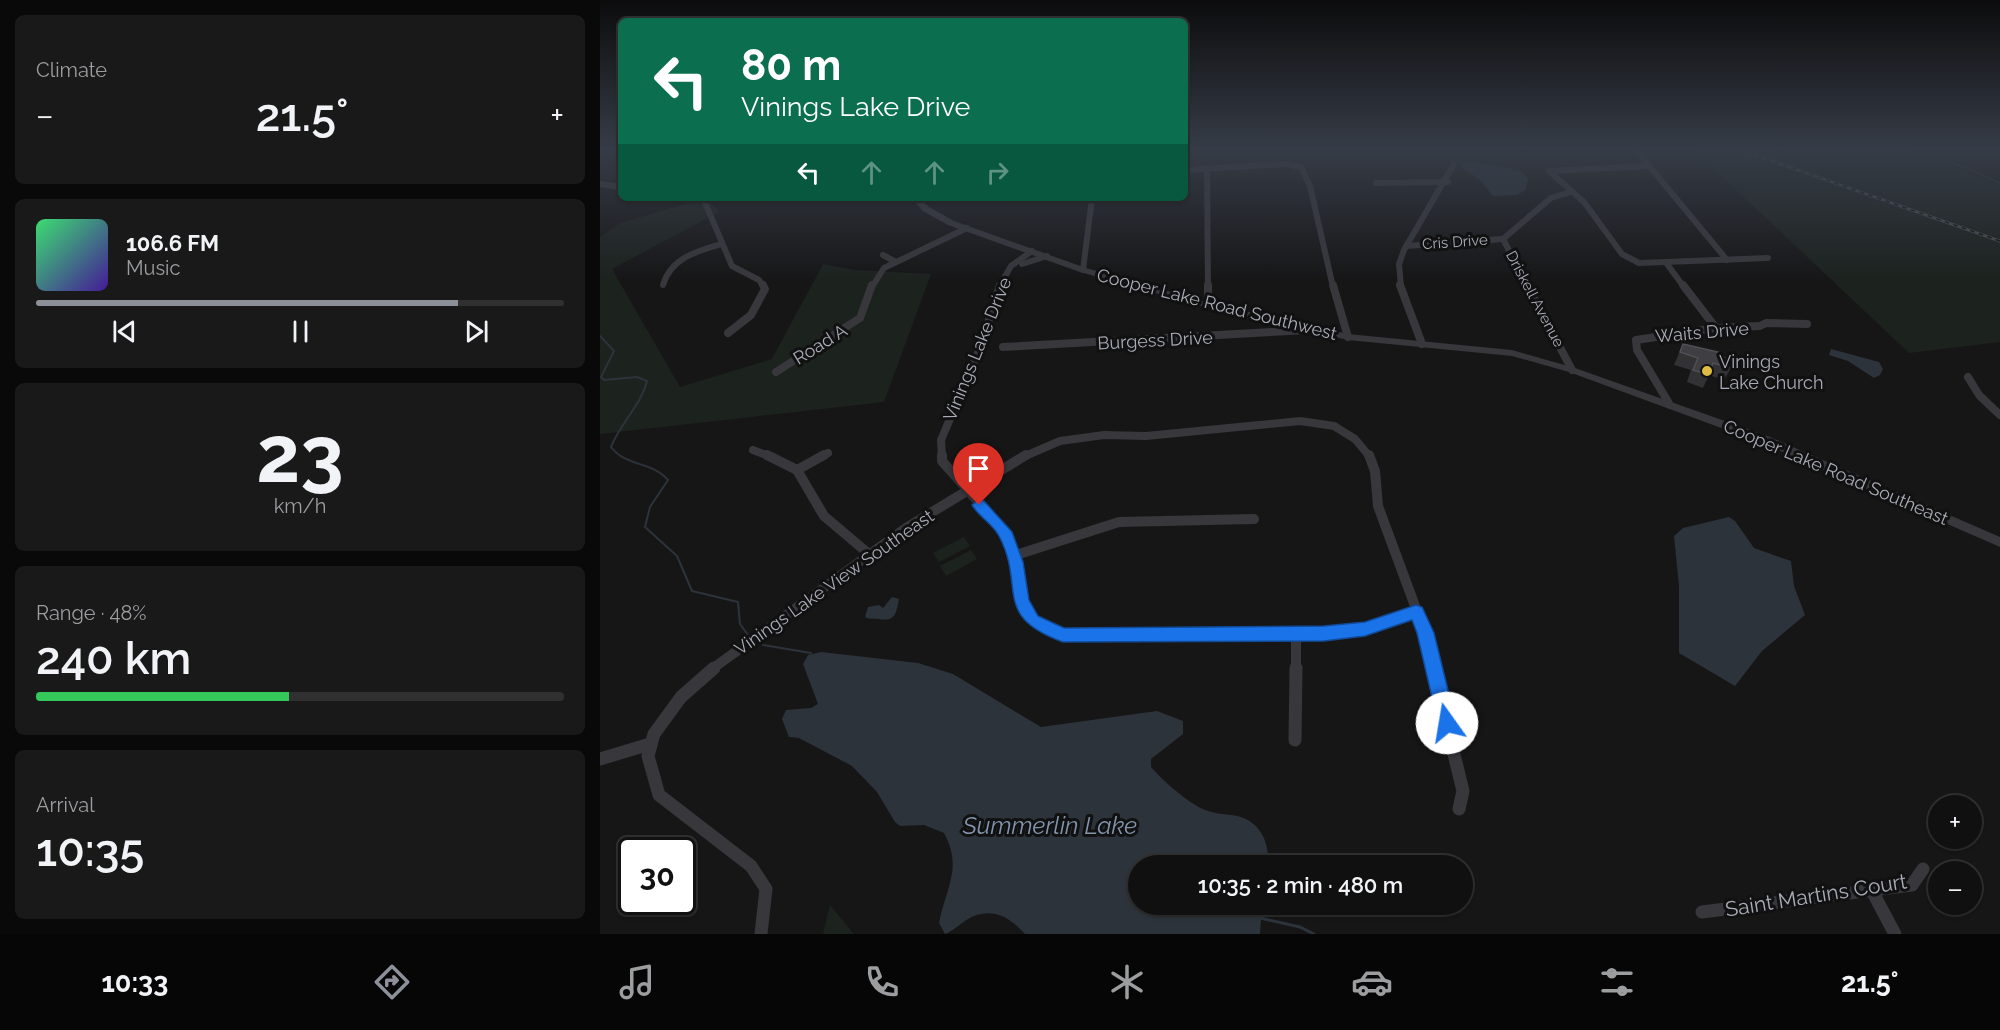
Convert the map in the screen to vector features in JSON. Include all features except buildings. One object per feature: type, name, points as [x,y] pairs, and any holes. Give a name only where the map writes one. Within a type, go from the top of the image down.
[{"type":"street","points":[[1207,194],[1208,304]]},
{"type":"street","points":[[1312,194],[1338,308],[1348,338]]},
{"type":"street","points":[[1422,344],[1399,279],[1399,257],[1440,194]]},
{"type":"street","name":"Driskell Avenue","points":[[1566,194],[1551,198],[1503,239],[1572,370]]},
{"type":"street","points":[[1573,194],[1584,202],[1622,254],[1639,263],[1667,264],[1768,258]]},
{"type":"street","points":[[1672,194],[1727,260]]},
{"type":"street","points":[[704,201],[732,266],[759,280],[765,289],[762,300],[751,318],[728,333]]},
{"type":"street","name":"Cooper Lake Road Southwest","points":[[919,201],[939,217],[1083,270],[1208,304],[1348,338],[1512,353],[1572,370],[1670,405]]},
{"type":"street","points":[[1083,270],[1092,201]]},
{"type":"street","name":"Road A","points":[[776,372],[860,318],[874,278],[884,268],[968,228]]},
{"type":"street","name":"Cris Drive","points":[[1406,246],[1503,239]]},
{"type":"street","points":[[663,285],[672,267],[678,261],[722,244]]},
{"type":"street","name":"Vinings Lake Drive","points":[[1009,270],[1039,253]]},
{"type":"street","name":"Vinings Lake Drive","points":[[1039,253],[1009,270],[998,289],[980,348],[941,440],[942,461],[966,491],[1005,532],[1013,556],[1021,601],[1033,621],[1063,635],[1296,634],[1365,629],[1416,612]]},
{"type":"street","points":[[883,255],[896,262]]},
{"type":"street","points":[[1667,264],[1716,328]]},
{"type":"street","name":"Waits Drive","points":[[1670,405],[1635,342],[1644,337],[1716,328],[1760,327],[1766,323],[1807,324]]},
{"type":"street","name":"Burgess Drive","points":[[1003,347],[1308,330]]},
{"type":"street","points":[[1968,377],[1979,395],[2000,415]]},
{"type":"street","name":"Cooper Lake Road Southeast","points":[[1670,405],[1841,471],[2000,543]]},
{"type":"street","name":"Vinings Lake View Southeast","points":[[650,744],[681,697],[712,669],[906,528],[1026,455],[1060,441],[1104,435],[1146,436],[1300,421],[1334,426],[1355,439],[1368,454],[1378,481],[1378,506],[1425,633],[1463,791],[1459,809]]},
{"type":"street","points":[[753,450],[780,460],[797,470],[824,516],[870,554]]},
{"type":"street","points":[[797,470],[828,453]]},
{"type":"street","points":[[1013,556],[1103,525],[1119,522],[1254,519]]},
{"type":"street","points":[[1295,740],[1296,634]]},
{"type":"street","points":[[600,759],[650,744],[648,756],[660,795],[751,866],[766,889],[761,934]]},
{"type":"street","name":"Saint Martins Court","points":[[1702,912],[1912,885],[1923,869]]},
{"type":"street","points":[[1871,889],[1895,934]]},
{"type":"shaded area","points":[[1740,194],[2000,194],[2000,342],[1909,353]]},
{"type":"shaded area","points":[[696,201],[709,201],[719,212],[612,269],[680,387],[772,359],[823,264],[855,270],[931,274],[884,402],[600,434],[600,237],[620,223]]},
{"type":"shaded area","points":[[964,537],[970,546],[939,562],[933,553]]},
{"type":"shaded area","points":[[971,550],[977,559],[946,576],[940,566]]},
{"type":"shaded area","points":[[830,905],[854,934],[823,934]]},
{"type":"water","points":[[1491,194],[1520,194],[1518,195],[1493,196]]},
{"type":"water","points":[[1831,349],[1879,362],[1883,369],[1880,375],[1874,378],[1848,361],[1829,355]]},
{"type":"water","points":[[1729,517],[1735,521],[1754,548],[1791,561],[1794,586],[1805,615],[1762,651],[1735,686],[1679,653],[1679,586],[1674,536],[1683,528]]},
{"type":"water","points":[[892,597],[899,599],[892,618],[885,620],[865,617],[868,607],[879,605],[883,608]]},
{"type":"water","name":"Summerlin Lake","points":[[821,652],[918,663],[953,674],[1041,727],[1157,711],[1183,721],[1183,734],[1151,759],[1151,767],[1176,791],[1198,807],[1237,816],[1252,823],[1262,834],[1268,855],[1128,855],[1128,915],[1261,915],[1260,934],[1025,934],[1009,920],[989,913],[970,918],[945,934],[939,923],[953,867],[950,845],[944,833],[924,825],[900,826],[895,822],[877,792],[852,766],[799,738],[789,737],[782,719],[786,710],[811,708],[818,704],[803,664],[808,655]]},
{"type":"waterway","points":[[600,336],[614,351],[601,377],[604,380],[637,377],[647,381],[640,398],[611,447],[624,458],[654,470],[668,480],[650,507],[645,527],[677,556],[692,591],[738,602],[740,624],[748,635]]},
{"type":"waterway","points":[[763,645],[811,653]]},
{"type":"waterway","points":[[1260,918],[1300,927],[1314,934]]},
{"type":"railway","points":[[1865,194],[2000,241]]},
{"type":"place","name":"Vinings Lake Church","points":[[1707,371]]},
{"type":"route","points":[[979,505],[1005,532],[1016,562],[1021,601],[1033,621],[1063,635],[1324,634],[1365,629],[1416,612],[1425,633],[1447,723]]}]
